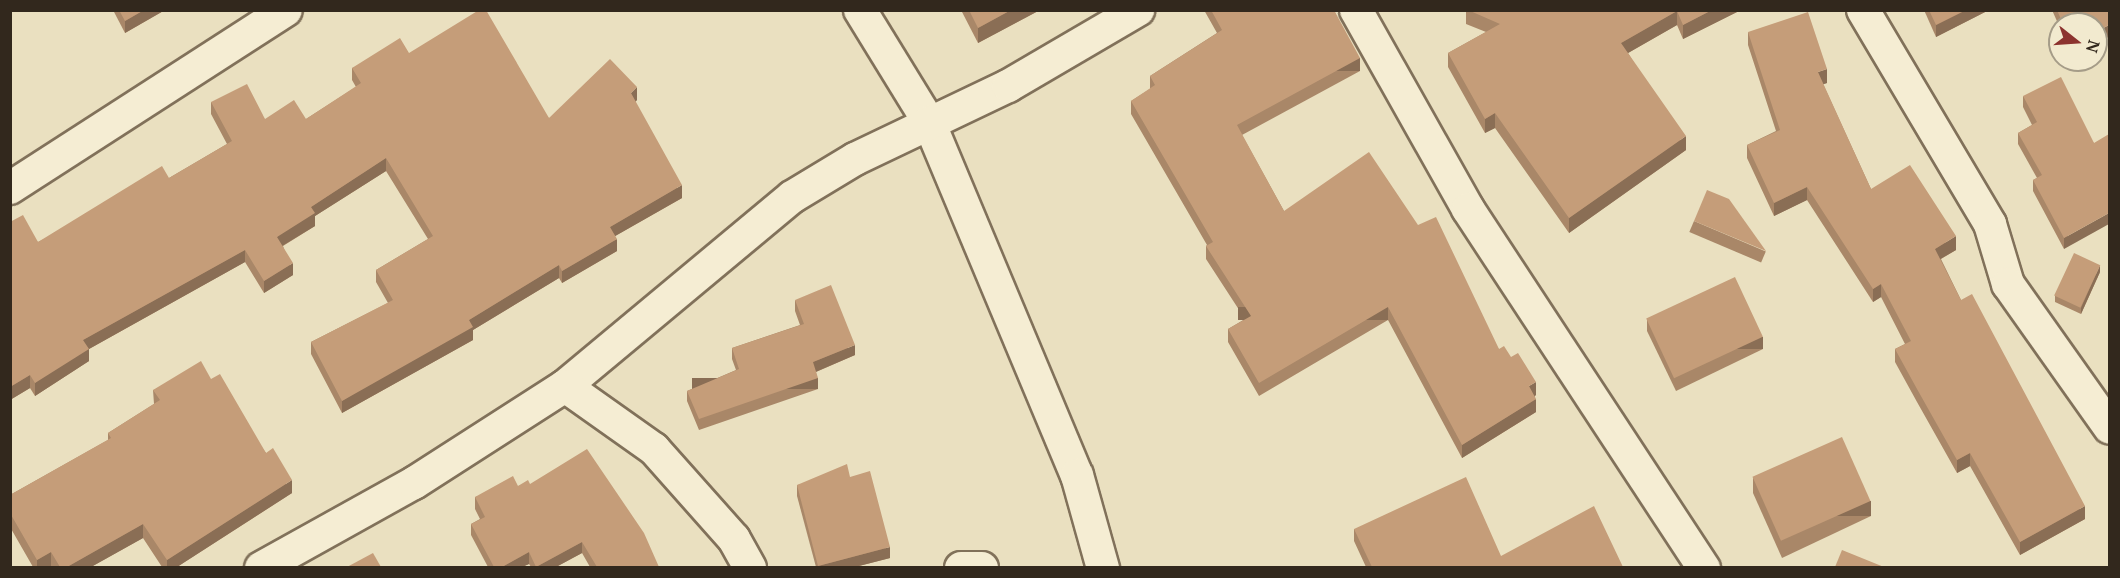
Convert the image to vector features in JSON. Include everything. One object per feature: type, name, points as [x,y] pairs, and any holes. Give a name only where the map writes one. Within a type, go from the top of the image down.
[{"type":"street","points":[[10,188],[286,10]]},
{"type":"street","points":[[860,10],[929,122],[1077,475],[1103,567]]},
{"type":"street","points":[[261,567],[414,483],[565,386],[792,197],[929,122],[1008,86],[1138,10]]},
{"type":"street","points":[[1356,10],[1468,209],[1704,567]]},
{"type":"street","points":[[1863,10],[1990,224],[2008,284],[2109,428]]},
{"type":"street","points":[[565,386],[654,449],[734,539],[750,567]]},
{"type":"street","points":[[961,567],[982,567]]},
{"type":"building","points":[[119,10],[144,10],[125,21]]},
{"type":"building","points":[[479,10],[486,10],[549,118],[610,59],[637,87],[631,93],[682,185],[610,227],[617,239],[562,271],[559,265],[469,320],[473,327],[342,401],[311,342],[393,300],[376,270],[433,236],[386,158],[311,207],[315,213],[277,237],[293,263],[264,281],[245,250],[83,340],[89,349],[35,383],[30,375],[10,387],[10,222],[23,215],[38,242],[162,166],[169,178],[232,141],[211,102],[247,84],[265,119],[294,100],[306,119],[361,83],[352,68],[400,38],[409,53]]},
{"type":"building","points":[[969,10],[1011,10],[978,28]]},
{"type":"building","points":[[1211,10],[1334,10],[1360,58],[1237,125],[1284,211],[1369,152],[1418,225],[1436,217],[1499,349],[1504,346],[1511,357],[1518,353],[1536,382],[1529,386],[1536,399],[1462,445],[1388,307],[1259,383],[1228,329],[1251,316],[1206,246],[1213,242],[1131,101],[1155,85],[1150,76],[1222,30]]},
{"type":"building","points":[[1468,10],[1712,10],[1683,25],[1677,11],[1621,43],[1686,136],[1569,218],[1495,113],[1485,119],[1448,53],[1500,24]]},
{"type":"building","points":[[1929,10],[1966,10],[1936,25]]},
{"type":"building","points":[[2057,10],[2109,10],[2109,25],[2108,12],[2058,12]]},
{"type":"building","points":[[1808,12],[1827,69],[1818,72],[1871,189],[1910,165],[1956,236],[1935,249],[1961,300],[1972,294],[2085,506],[2020,542],[1970,453],[1957,460],[1895,349],[1911,341],[1881,284],[1873,289],[1807,187],[1774,203],[1747,145],[1780,130],[1748,32]]},
{"type":"building","points":[[2061,77],[2094,143],[2109,134],[2109,213],[2064,238],[2033,180],[2042,175],[2018,133],[2037,122],[2023,96]]},
{"type":"building","points":[[1707,190],[1729,199],[1766,251],[1694,221]]},
{"type":"building","points":[[2074,253],[2100,265],[2080,308],[2054,296]]},
{"type":"building","points":[[1735,277],[1763,337],[1674,378],[1646,318]]},
{"type":"building","points":[[831,285],[855,345],[813,362],[818,378],[699,419],[687,391],[739,369],[732,348],[804,324],[795,300]]},
{"type":"building","points":[[201,361],[211,379],[220,374],[266,453],[273,448],[292,480],[167,560],[143,524],[67,567],[60,567],[51,552],[37,560],[10,513],[10,495],[111,438],[108,433],[160,400],[153,390]]},
{"type":"building","points":[[1842,437],[1870,501],[1781,541],[1752,477]]},
{"type":"building","points":[[587,449],[644,533],[659,567],[597,567],[582,542],[536,567],[529,552],[502,567],[494,567],[471,524],[485,517],[475,497],[513,476],[518,486],[528,480],[530,484]]},
{"type":"building","points":[[847,464],[850,477],[870,471],[890,547],[818,566],[797,485]]},
{"type":"building","points":[[1466,477],[1501,556],[1594,506],[1623,567],[1372,567],[1354,529]]},
{"type":"building","points":[[1842,550],[1884,567],[1835,567]]},
{"type":"building","points":[[373,553],[381,567],[347,567]]}]
